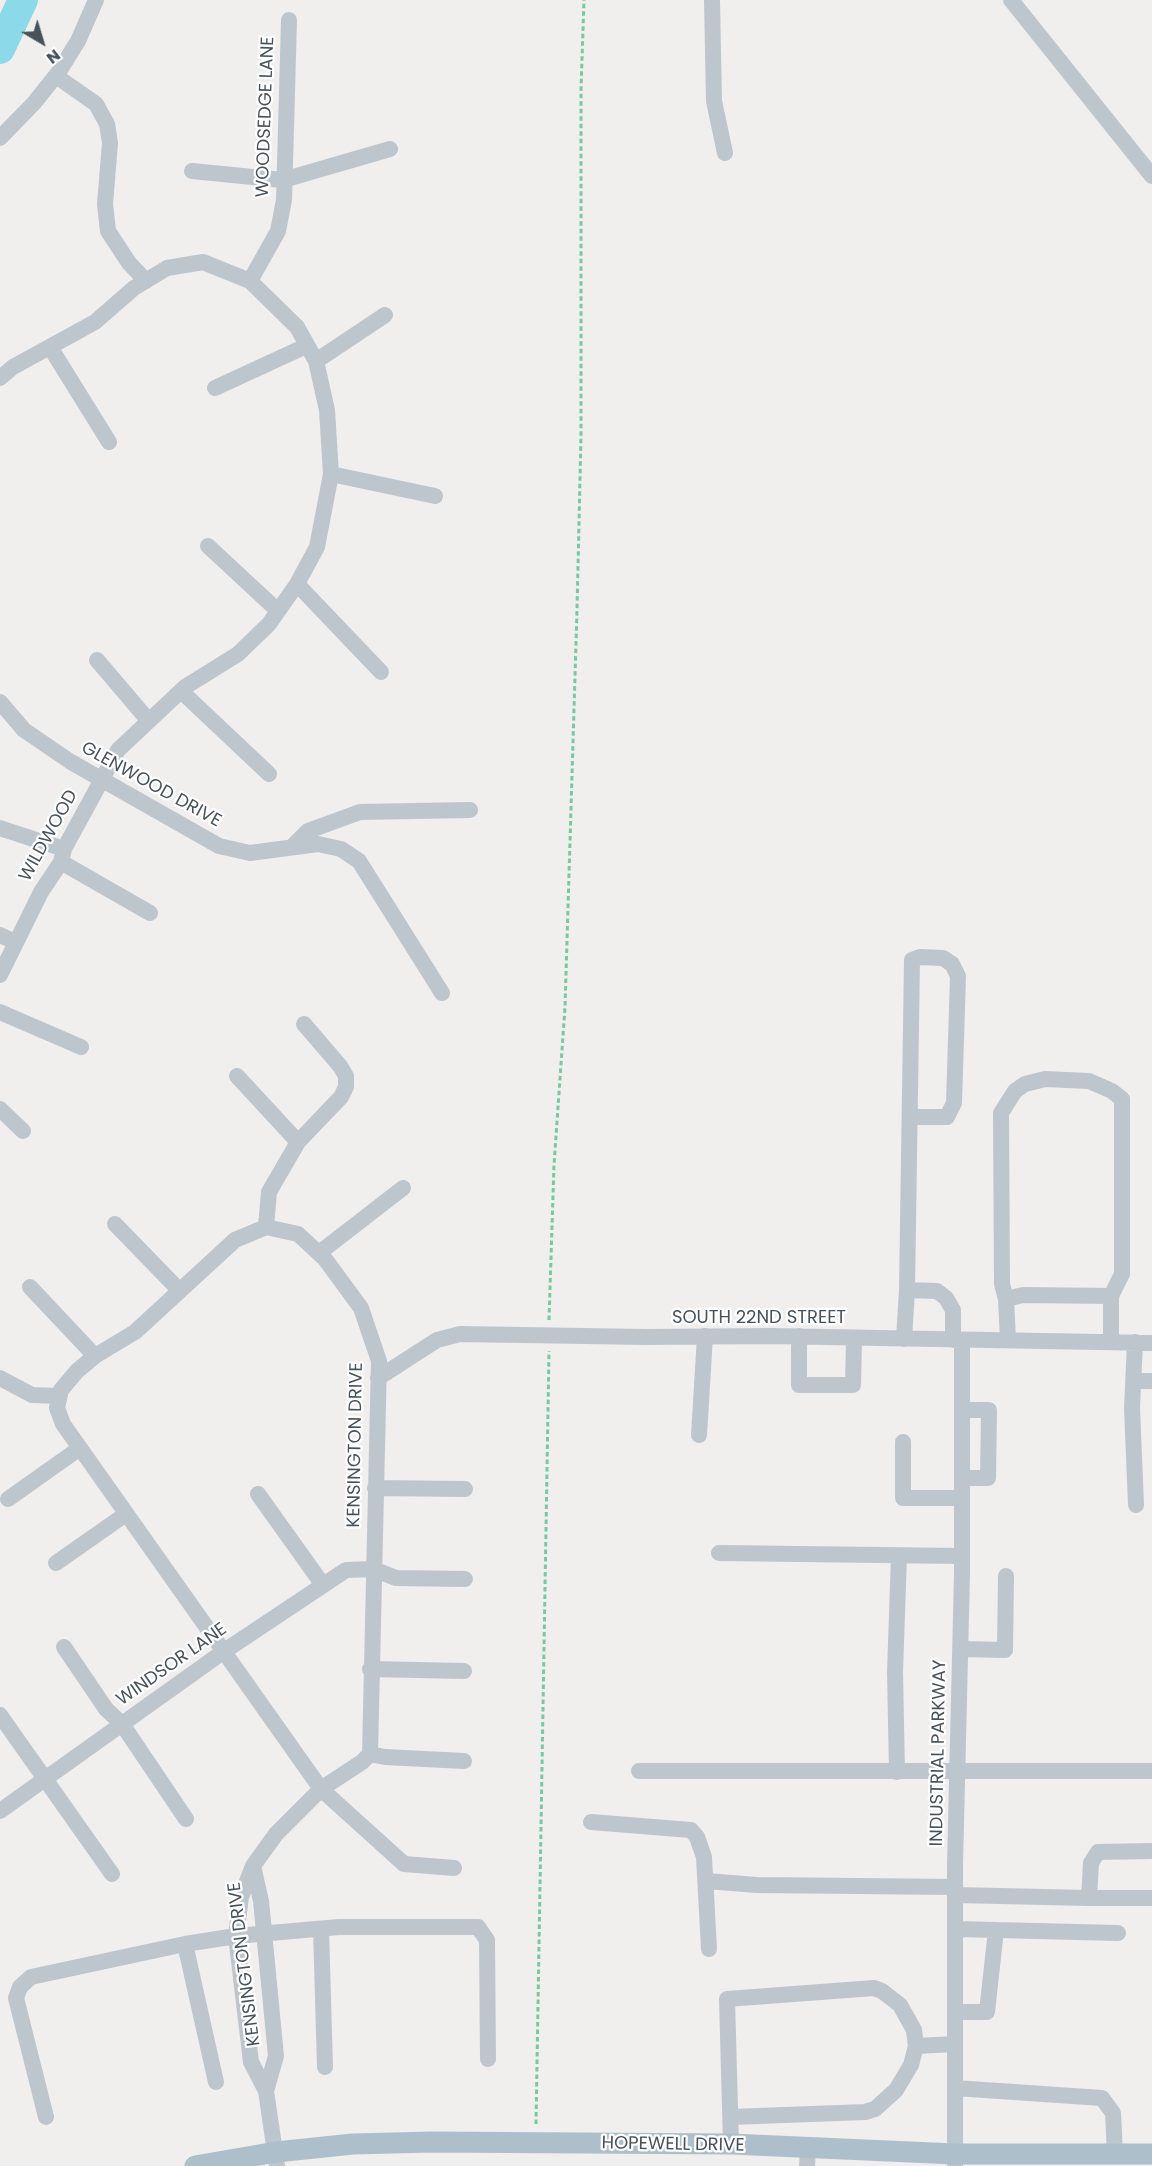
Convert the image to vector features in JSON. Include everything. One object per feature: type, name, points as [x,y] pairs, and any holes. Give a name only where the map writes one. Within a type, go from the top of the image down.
[{"type":"main road","name":"HOPEWELL DRIVE","points":[[195,2166],[277,2159],[352,2144],[731,2144],[807,2157],[955,2160],[1152,2154]]},
{"type":"street","points":[[0,138],[56,76],[78,41],[96,0]]},
{"type":"street","points":[[712,0],[714,101],[725,153]]},
{"type":"street","points":[[1011,0],[1152,176]]},
{"type":"street","name":"WOODSEDGE LANE","points":[[250,281],[278,231],[284,200],[289,20]]},
{"type":"street","points":[[56,76],[96,104],[107,124],[110,143],[105,204],[108,231],[129,263],[146,280]]},
{"type":"street","points":[[192,171],[283,180],[390,149]]},
{"type":"street","points":[[0,378],[14,367],[95,322],[146,280],[167,268],[202,262],[250,281],[297,327],[316,361],[385,315]]},
{"type":"street","points":[[215,388],[306,346]]},
{"type":"street","points":[[50,347],[109,442]]},
{"type":"street","name":"WILDWOOD","points":[[0,975],[7,939],[41,892],[118,750],[182,690],[238,654],[269,624],[297,584],[317,547],[331,474],[327,410],[316,361]]},
{"type":"street","points":[[331,474],[435,496]]},
{"type":"street","points":[[208,546],[278,611]]},
{"type":"street","points":[[297,584],[381,672]]},
{"type":"street","points":[[97,660],[148,720]]},
{"type":"street","points":[[182,690],[268,774]]},
{"type":"street","name":"GLENWOOD DRIVE","points":[[0,702],[24,730],[102,780],[219,846],[250,853],[318,844],[341,849],[358,861],[442,993]]},
{"type":"street","points":[[292,847],[308,831],[360,812],[470,810]]},
{"type":"street","points":[[0,828],[62,855],[150,913]]},
{"type":"street","points":[[904,1339],[907,1290],[912,960],[920,957],[943,958],[952,964],[958,976],[954,1103],[947,1116],[910,1117]]},
{"type":"street","points":[[0,1012],[81,1047]]},
{"type":"street","points":[[304,1024],[340,1066],[346,1076],[346,1087],[341,1097],[298,1142],[269,1192],[266,1227],[235,1240],[135,1332],[95,1356],[61,1390],[57,1408],[63,1424],[321,1789],[404,1864],[454,1868]]},
{"type":"street","points":[[237,1076],[298,1142]]},
{"type":"street","points":[[1008,1340],[1006,1299],[1002,1284],[1001,1113],[1015,1091],[1025,1084],[1046,1079],[1089,1081],[1112,1091],[1122,1099],[1122,1274],[1111,1296],[1111,1342]]},
{"type":"street","points":[[0,1109],[22,1131]]},
{"type":"street","points":[[319,1253],[403,1188]]},
{"type":"street","points":[[115,1224],[179,1290]]},
{"type":"street","name":"KENSINGTON DRIVE","points":[[266,1227],[298,1234],[319,1253],[361,1308],[379,1360],[370,1669],[370,1754],[362,1762],[321,1789],[276,1834],[253,1866],[241,1897],[236,1936],[251,2062],[266,2091],[277,2159]]},
{"type":"street","points":[[30,1287],[95,1356]]},
{"type":"street","name":"INDUSTRIAL PARKWAY","points":[[907,1290],[937,1292],[946,1298],[953,1310],[958,1340],[963,1410],[955,1891],[955,2160]]},
{"type":"street","points":[[1006,1299],[1023,1295],[1111,1296]]},
{"type":"street","name":"SOUTH 22ND STREET","points":[[378,1378],[438,1340],[460,1334],[800,1336],[1144,1343]]},
{"type":"street","points":[[699,1435],[705,1336]]},
{"type":"street","points":[[800,1336],[799,1384],[853,1385],[854,1338]]},
{"type":"street","points":[[1136,1505],[1134,1381],[1144,1343]]},
{"type":"street","points":[[0,1378],[32,1395],[60,1396]]},
{"type":"street","points":[[1134,1381],[1152,1381]]},
{"type":"street","points":[[962,1478],[988,1478],[989,1410],[963,1410]]},
{"type":"street","points":[[903,1442],[903,1498],[962,1498]]},
{"type":"street","points":[[8,1499],[80,1448]]},
{"type":"street","points":[[375,1488],[465,1489]]},
{"type":"street","points":[[258,1494],[323,1586]]},
{"type":"street","points":[[56,1563],[126,1514]]},
{"type":"street","points":[[719,1553],[962,1556]]},
{"type":"street","points":[[897,1772],[895,1672],[899,1556]]},
{"type":"street","points":[[373,1569],[396,1578],[465,1579]]},
{"type":"street","name":"WINDSOR LANE","points":[[0,1811],[223,1652],[346,1570],[373,1569]]},
{"type":"street","points":[[960,1649],[1005,1650],[1006,1576]]},
{"type":"street","points":[[64,1647],[106,1709],[122,1724],[186,1820]]},
{"type":"street","points":[[370,1669],[464,1671]]},
{"type":"street","points":[[0,1715],[112,1874]]},
{"type":"street","points":[[370,1754],[385,1757],[464,1761]]},
{"type":"street","points":[[639,1771],[1152,1771]]},
{"type":"street","points":[[591,1822],[691,1830],[702,1845],[710,1949]]},
{"type":"street","points":[[1089,1898],[1091,1863],[1098,1852],[1152,1851]]},
{"type":"street","name":"KENSINGTON DRIVE","points":[[253,1866],[261,1901],[276,2056],[266,2091]]},
{"type":"street","points":[[706,1881],[1089,1898],[1152,1898]]},
{"type":"street","points":[[46,2117],[16,1998],[20,1987],[31,1977],[185,1944],[236,1936],[321,1929],[478,1927],[488,1940],[488,2059]]},
{"type":"street","points":[[321,1929],[325,2067]]},
{"type":"street","points":[[955,1929],[1118,1933]]},
{"type":"street","points":[[955,2012],[987,2012],[996,1930]]},
{"type":"street","points":[[185,1944],[216,2082]]},
{"type":"street","points":[[731,2117],[865,2112],[874,2109],[896,2090],[911,2065],[916,2046],[914,2030],[900,2005],[888,1995],[874,1988],[728,1999],[731,2144]]},
{"type":"street","points":[[916,2046],[955,2044]]},
{"type":"street","points":[[955,2088],[1102,2098],[1113,2113],[1115,2154]]},
{"type":"path","points":[[536,2144],[549,1336],[554,1165],[565,995],[577,621],[581,436],[581,89],[584,0]]},
{"type":"waterway","points":[[0,49],[23,0]]}]
